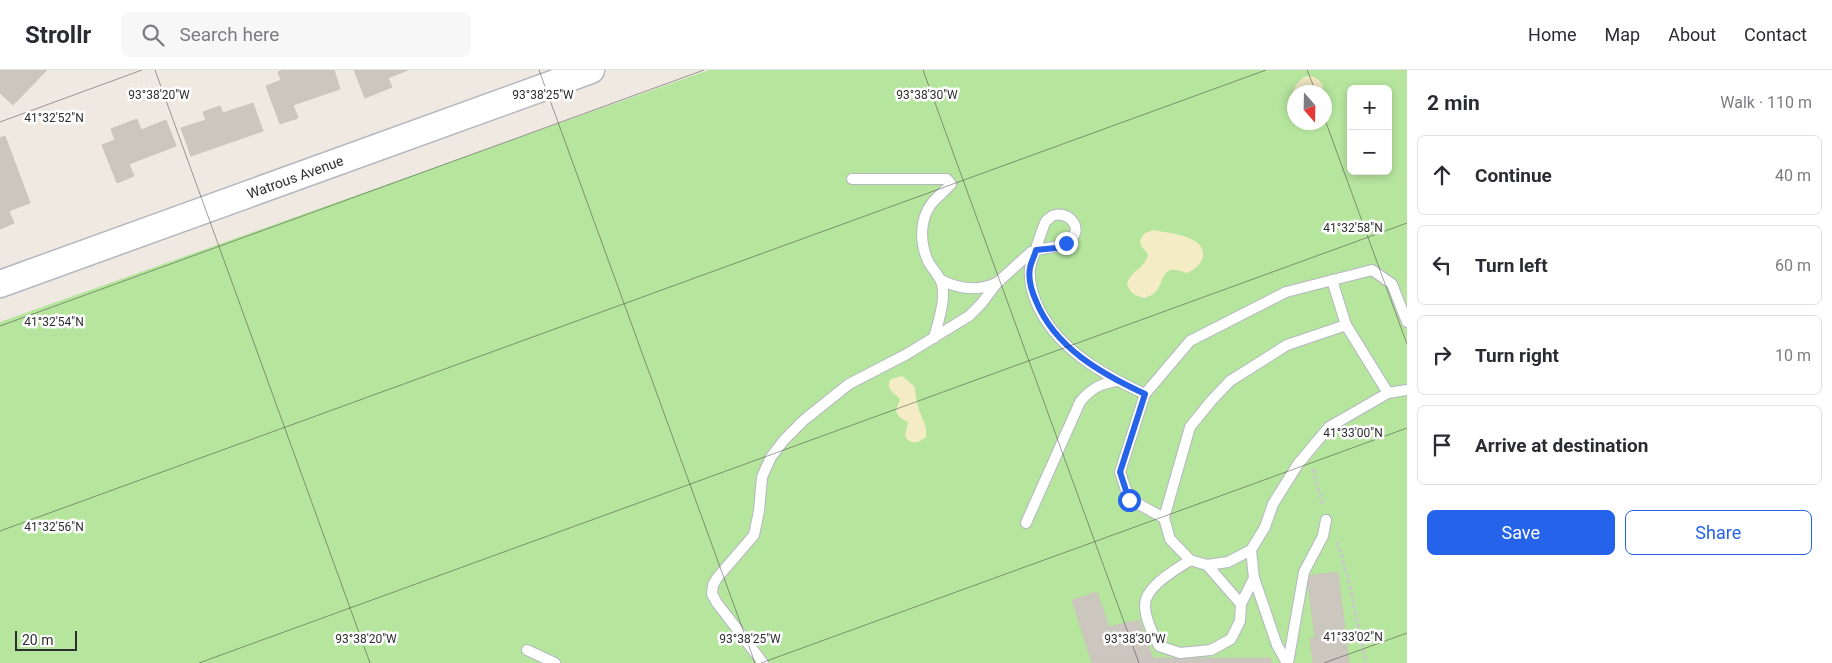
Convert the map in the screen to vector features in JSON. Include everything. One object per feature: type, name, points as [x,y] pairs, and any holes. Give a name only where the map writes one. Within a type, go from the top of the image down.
[{"type":"street","name":"Watrous Avenue","points":[[0,284],[591,70]]},
{"type":"lane","points":[[852,179],[947,179],[951,184],[932,204],[922,224],[922,234],[929,263],[943,286],[942,302],[934,338]]},
{"type":"lane","points":[[763,663],[739,631],[724,615],[712,594],[713,585],[717,578],[754,535],[759,511],[762,476],[777,447],[804,420],[849,384],[908,354],[961,323],[975,311],[997,283],[1031,252],[1036,250],[1030,268],[1031,283],[1040,310],[1048,324],[1075,353],[1118,381],[1145,394]]},
{"type":"lane","points":[[1164,518],[1129,500],[1120,472],[1145,394],[1190,340],[1286,292],[1372,270],[1392,284],[1407,322]]},
{"type":"lane","points":[[941,280],[951,285],[968,289],[997,283]]},
{"type":"lane","points":[[1332,280],[1346,325],[1388,393]]},
{"type":"lane","points":[[1346,325],[1286,345],[1230,381],[1211,401],[1190,427],[1164,518],[1170,539],[1190,560],[1207,565],[1228,562],[1251,550],[1265,527],[1273,504],[1298,464],[1329,427],[1388,393],[1407,390]]},
{"type":"lane","points":[[1026,523],[1080,402],[1091,390],[1108,382],[1118,381]]},
{"type":"lane","points":[[1287,663],[1304,572],[1323,536],[1326,520]]},
{"type":"lane","points":[[1251,550],[1254,578],[1277,644],[1287,663]]},
{"type":"lane","points":[[1190,560],[1153,586],[1144,604],[1150,626],[1159,646],[1180,653],[1210,650],[1231,639],[1240,620],[1241,604],[1254,578]]},
{"type":"lane","points":[[1207,565],[1241,604]]},
{"type":"lane","points":[[527,650],[556,663]]},
{"type":"path","points":[[1308,452],[1326,520],[1337,542],[1349,582],[1366,663]]},
{"type":"green space","points":[[709,70],[1407,70],[1407,663],[0,663],[0,322]]},
{"type":"sand","points":[[1307,76],[1314,77],[1322,85],[1297,85]]},
{"type":"sand","points":[[1153,230],[1192,239],[1202,249],[1203,256],[1201,262],[1187,273],[1175,270],[1167,272],[1155,292],[1144,298],[1133,294],[1127,284],[1129,279],[1144,263],[1148,254],[1141,246],[1140,240],[1145,233]]},
{"type":"sand","points":[[902,376],[914,386],[918,407],[926,428],[926,437],[916,442],[909,441],[905,436],[908,422],[899,417],[896,411],[900,399],[889,388],[891,379]]},
{"type":"building","points":[[0,70],[47,70],[13,105],[0,93]]},
{"type":"building","points":[[283,70],[334,70],[340,89],[293,105],[298,118],[280,124],[266,86],[281,80],[278,72]]},
{"type":"building","points":[[354,70],[408,70],[388,78],[392,87],[365,98]]},
{"type":"building","points":[[253,103],[263,131],[191,156],[181,128],[206,120],[203,112],[220,106],[223,113]]},
{"type":"building","points":[[137,119],[141,130],[166,120],[176,146],[129,164],[134,176],[117,183],[102,145],[115,140],[111,129]]},
{"type":"building","points":[[5,136],[30,203],[9,211],[14,223],[0,229],[0,138]]},
{"type":"building","points":[[1338,572],[1349,663],[1313,663],[1310,638],[1315,638],[1307,576]]},
{"type":"building","points":[[1097,592],[1109,627],[1139,620],[1153,658],[1271,658],[1271,663],[1092,663],[1072,600]]},
{"type":"route","points":[[1066,243],[1056,248],[1036,250],[1030,268],[1034,297],[1048,324],[1075,353],[1118,381],[1145,394],[1120,472],[1129,500]]}]
